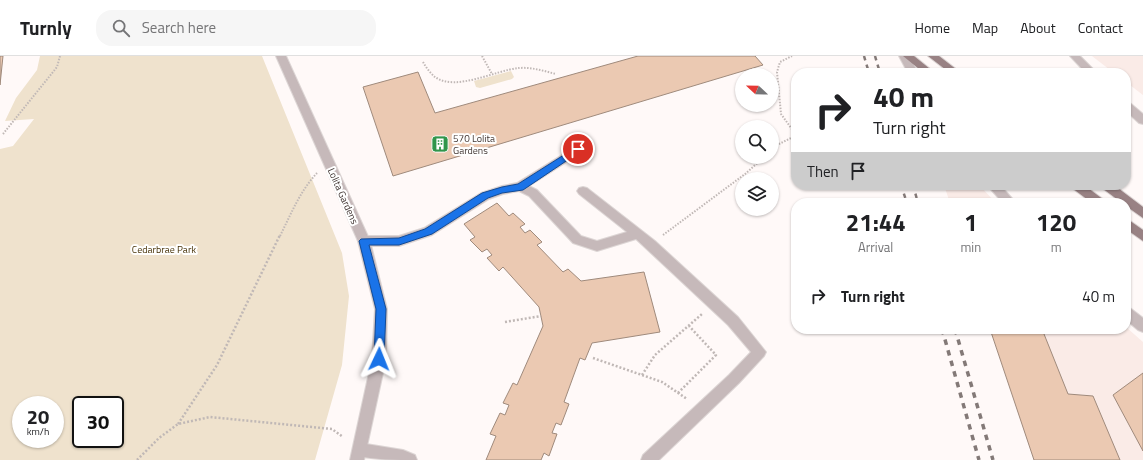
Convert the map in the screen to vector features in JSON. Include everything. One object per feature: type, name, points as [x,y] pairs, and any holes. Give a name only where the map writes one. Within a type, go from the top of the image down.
[{"type":"main road","points":[[908,56],[924,68]]},
{"type":"main road","points":[[933,56],[949,68]]},
{"type":"main road","points":[[1083,190],[1093,198]]},
{"type":"main road","points":[[1113,190],[1123,198]]},
{"type":"main road","points":[[1131,204],[1143,213]]},
{"type":"main road","points":[[1131,227],[1143,236]]},
{"type":"street","name":"Lolita Gardens","points":[[281,56],[364,241],[381,309],[379,359],[359,455]]},
{"type":"street","points":[[904,56],[910,68]]},
{"type":"street","points":[[1075,56],[1087,68]]},
{"type":"street","points":[[1131,109],[1143,120]]},
{"type":"street","points":[[364,241],[399,241],[428,232],[485,196],[502,190],[520,187],[578,149]]},
{"type":"street","points":[[520,187],[533,193],[577,240],[597,246],[636,234]]},
{"type":"street","points":[[583,190],[636,234],[651,244],[713,301],[733,320],[759,352],[648,460]]},
{"type":"street","points":[[998,190],[1005,198]]},
{"type":"street","points":[[1131,316],[1143,326]]},
{"type":"street","points":[[359,455],[403,457],[410,460]]},
{"type":"path","points":[[3,134],[57,67],[60,56]]},
{"type":"path","points":[[482,56],[492,74]]},
{"type":"path","points":[[791,128],[781,114],[777,72],[780,62],[792,56]]},
{"type":"path","points":[[422,62],[436,78],[452,81],[470,80],[519,68],[538,69],[556,74]]},
{"type":"path","points":[[779,144],[791,138]]},
{"type":"path","points":[[137,460],[159,438],[178,424],[216,365],[300,196],[308,183],[328,160]]},
{"type":"path","points":[[651,244],[756,164]]},
{"type":"path","points":[[642,375],[655,355],[699,317],[713,301]]},
{"type":"path","points":[[505,322],[541,316]]},
{"type":"path","points":[[678,393],[716,355],[689,326]]},
{"type":"path","points":[[593,358],[662,382],[701,410]]},
{"type":"path","points":[[178,424],[210,416],[332,429],[359,455]]},
{"type":"shaded area","points":[[1092,56],[1143,56],[1143,95],[1131,86],[1131,68],[1108,68]]},
{"type":"shaded area","points":[[946,190],[984,190],[991,198],[948,198]]},
{"type":"shaded area","points":[[1131,331],[1143,342],[1143,460],[1034,460],[993,334],[1131,334]]},
{"type":"green space","name":"Cedarbrae Park","points":[[40,56],[262,56],[342,253],[349,296],[342,365],[315,460],[0,460],[0,149],[13,146],[34,119],[5,121],[16,98],[37,70]]},
{"type":"green space","points":[[511,71],[514,77],[512,79],[480,88],[476,87],[474,81]]},
{"type":"building","points":[[0,56],[3,56],[0,85]]},
{"type":"building","name":"570 Lolita Gardens","points":[[638,56],[755,56],[763,65],[753,68],[735,68],[735,73],[393,176],[363,87],[418,72],[435,113]]},
{"type":"building","points":[[497,203],[509,216],[513,213],[525,224],[520,227],[525,233],[530,230],[542,242],[537,245],[563,272],[568,269],[581,281],[644,272],[660,332],[592,343],[585,360],[580,358],[564,402],[569,404],[561,425],[556,423],[552,433],[557,434],[549,456],[544,453],[541,460],[486,460],[496,436],[490,434],[500,413],[505,415],[509,405],[503,403],[513,383],[517,385],[543,326],[539,307],[503,267],[499,271],[487,258],[492,255],[487,249],[482,252],[470,240],[475,237],[464,224]]},
{"type":"building","points":[[992,334],[1044,334],[1068,394],[1093,396],[1120,460],[1034,460]]},
{"type":"building","points":[[1143,373],[1143,451],[1113,395]]},
{"type":"railway","points":[[864,56],[868,68]]},
{"type":"railway","points":[[875,56],[879,68]]},
{"type":"railway","points":[[903,190],[905,198]]},
{"type":"railway","points":[[914,190],[917,198]]},
{"type":"railway","points":[[943,334],[979,460]]},
{"type":"railway","points":[[956,334],[993,460]]},
{"type":"place","name":"570 Lolita Gardens","points":[[440,144]]},
{"type":"route","points":[[379,359],[381,309],[364,241],[399,241],[428,232],[485,196],[502,190],[520,187],[578,149]]}]
